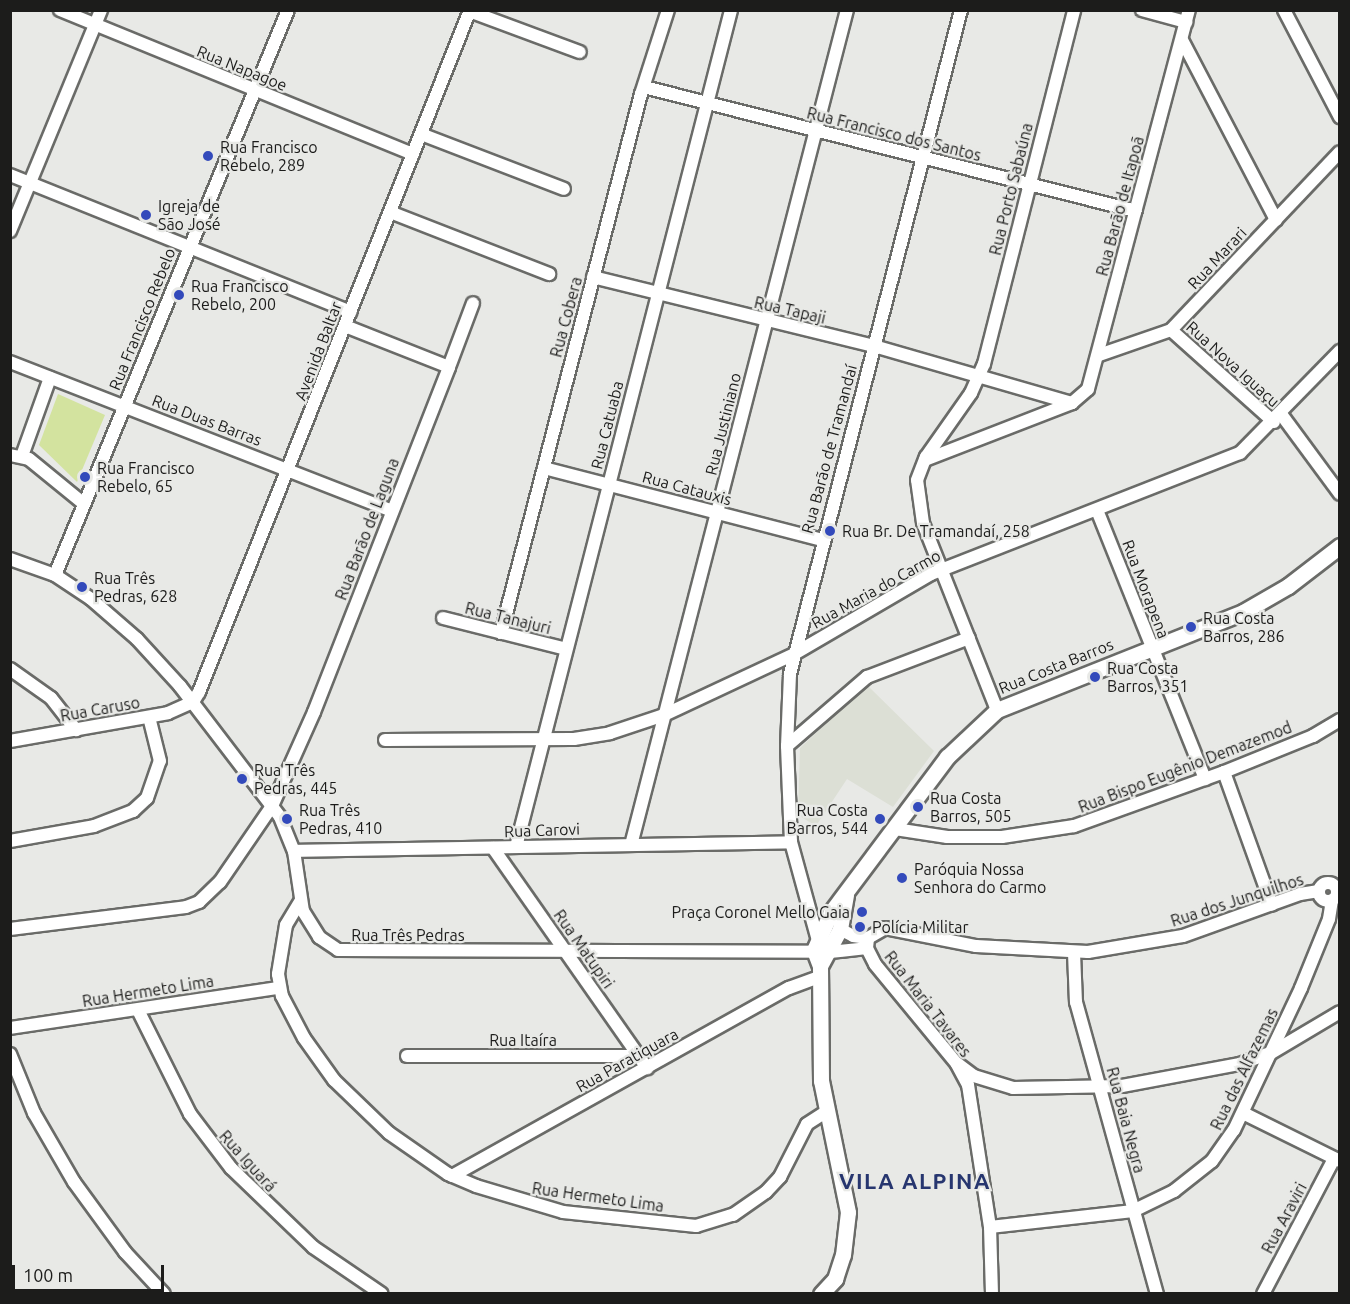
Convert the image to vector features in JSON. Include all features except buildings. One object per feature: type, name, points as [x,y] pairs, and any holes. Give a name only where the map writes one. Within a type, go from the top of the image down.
[{"type":"main road","name":"Rua Costa Barros","points":[[826,920],[947,757],[997,710],[1243,612],[1311,570],[1340,546]]},
{"type":"main road","name":"Rua Costa Barros","points":[[820,946],[840,929],[846,896]]},
{"type":"main road","points":[[821,1293],[835,1279],[843,1255],[847,1223],[843,1184],[821,1081],[820,946],[831,930],[826,920]]},
{"type":"street","name":"Rua Napagoe","points":[[60,10],[413,154]]},
{"type":"street","points":[[10,231],[101,10]]},
{"type":"street","name":"Rua Francisco Rebelo","points":[[55,575],[288,10]]},
{"type":"street","name":"Rua Cobera","points":[[501,633],[644,87],[668,10]]},
{"type":"street","name":"Rua Catuaba","points":[[516,847],[730,10]]},
{"type":"street","name":"Rua Justiniano","points":[[631,845],[847,10]]},
{"type":"street","name":"Rua Barão de Tramandaí","points":[[820,946],[805,903],[791,842],[787,746],[794,654],[961,10]]},
{"type":"street","name":"Rua Porto Sabaúna","points":[[997,710],[919,509],[917,480],[925,460],[980,375],[1074,10]]},
{"type":"street","points":[[1142,10],[1187,16]]},
{"type":"street","points":[[1284,10],[1340,117]]},
{"type":"street","points":[[469,11],[580,52]]},
{"type":"street","name":"Avenida Baltar","points":[[193,702],[216,654],[469,11]]},
{"type":"street","name":"Rua Barão de Itapoã","points":[[1072,403],[1088,389],[1099,355],[1187,16]]},
{"type":"street","points":[[1182,40],[1276,220]]},
{"type":"street","name":"Rua Francisco dos Santos","points":[[644,87],[814,132],[924,157],[1137,211]]},
{"type":"street","points":[[421,134],[564,189]]},
{"type":"street","name":"Rua Marari","points":[[1099,355],[1171,330],[1340,152]]},
{"type":"street","points":[[10,175],[351,312]]},
{"type":"street","points":[[390,212],[549,274]]},
{"type":"street","name":"Rua Tapaji","points":[[593,278],[765,322],[874,346],[1072,403]]},
{"type":"street","name":"Rua Barão de Laguna","points":[[10,929],[186,907],[199,902],[220,882],[272,806],[314,712],[473,303]]},
{"type":"street","points":[[345,327],[449,367]]},
{"type":"street","name":"Rua Nova Iguaçu","points":[[1171,330],[1278,418],[1340,494]]},
{"type":"street","name":"Rua Maria do Carmo","points":[[385,740],[543,741],[601,735],[664,715],[794,654],[942,569],[1231,457],[1250,445],[1278,418],[1340,351]]},
{"type":"street","name":"Rua Duas Barras","points":[[10,362],[392,511]]},
{"type":"street","points":[[50,378],[16,456],[84,504]]},
{"type":"street","points":[[925,460],[1072,403]]},
{"type":"street","name":"Rua Catauxis","points":[[544,468],[822,540]]},
{"type":"street","name":"Rua Morapena","points":[[1097,510],[1205,780]]},
{"type":"street","name":"Rua Três Pedras","points":[[10,559],[55,575],[91,599],[137,639],[193,702],[272,806],[294,851],[301,900],[311,926],[338,950],[565,951],[820,946]]},
{"type":"street","name":"Rua Tanajuri","points":[[443,618],[566,649]]},
{"type":"street","points":[[787,746],[862,680],[969,638]]},
{"type":"street","points":[[10,669],[51,698],[76,730]]},
{"type":"street","name":"Rua Caruso","points":[[10,741],[149,717],[193,702]]},
{"type":"street","points":[[10,841],[94,826],[133,811],[147,798],[160,761],[149,717]]},
{"type":"street","name":"Rua Bispo Eugênio Demazemod","points":[[895,829],[947,837],[1037,834],[1101,819],[1313,736],[1340,720]]},
{"type":"street","points":[[1224,772],[1272,904]]},
{"type":"street","name":"Rua Carovi","points":[[294,851],[791,842]]},
{"type":"street","name":"Rua Matupiri","points":[[493,848],[647,1068]]},
{"type":"street","name":"Rua dos Junquilhos","points":[[867,943],[880,929],[976,946],[1074,953],[1183,936],[1300,894],[1319,891],[1326,884],[1337,885]]},
{"type":"street","name":"Rua das Alfazemas","points":[[990,1227],[1133,1210],[1196,1176],[1223,1147],[1243,1113],[1305,978],[1329,919],[1337,885]]},
{"type":"street","points":[[1319,891],[1322,899],[1332,900]]},
{"type":"street","points":[[279,988],[280,942],[301,900]]},
{"type":"street","points":[[805,903],[826,920]]},
{"type":"street","points":[[840,929],[867,943]]},
{"type":"street","points":[[820,946],[867,943]]},
{"type":"street","name":"Rua Maria Tavares","points":[[867,943],[875,964],[957,1064],[971,1100],[990,1227],[992,1293]]},
{"type":"street","name":"Rua Baia Negra","points":[[1074,953],[1076,1002],[1157,1293]]},
{"type":"street","name":"Rua Paratiquara","points":[[452,1176],[820,972]]},
{"type":"street","name":"Rua Hermeto Lima","points":[[10,1028],[279,988],[304,1038],[334,1080],[389,1133],[452,1176],[540,1208],[696,1226],[733,1215],[766,1192],[780,1177],[807,1124],[827,1111]]},
{"type":"street","name":"Rua Iguará","points":[[138,1010],[190,1114],[244,1183],[313,1247],[382,1293]]},
{"type":"street","points":[[957,1064],[974,1076],[1014,1088],[1101,1088],[1181,1077],[1271,1053],[1340,1012]]},
{"type":"street","points":[[10,1054],[34,1113],[69,1174],[125,1252],[164,1293]]},
{"type":"street","name":"Rua Itaíra","points":[[407,1056],[639,1056]]},
{"type":"street","points":[[1243,1113],[1337,1160]]},
{"type":"street","name":"Rua Araviri","points":[[1263,1293],[1337,1160]]},
{"type":"shaded area","points":[[867,685],[934,751],[893,807],[847,779],[816,826],[798,815],[800,748]]},
{"type":"green space","points":[[58,394],[105,415],[77,482],[39,445]]},
{"type":"place","name":"Rua Francisco Rebelo, 289","points":[[208,156]]},
{"type":"place","name":"Igreja de São José","points":[[146,215]]},
{"type":"place","name":"Rua Francisco Rebelo, 200","points":[[179,295]]},
{"type":"place","name":"Rua Francisco Rebelo, 65","points":[[85,477]]},
{"type":"place","name":"Rua Br. De Tramandaí, 258","points":[[830,531]]},
{"type":"place","name":"Rua Três Pedras, 628","points":[[82,587]]},
{"type":"place","name":"Rua Costa Barros, 286","points":[[1191,627]]},
{"type":"place","name":"Rua Costa Barros, 351","points":[[1095,677]]},
{"type":"place","name":"Rua Três Pedras, 445","points":[[242,779]]},
{"type":"place","name":"Rua Costa Barros, 505","points":[[918,807]]},
{"type":"place","name":"Rua Três Pedras, 410","points":[[287,819]]},
{"type":"place","name":"Rua Costa Barros, 544","points":[[880,819]]},
{"type":"place","name":"Paróquia Nossa Senhora do Carmo","points":[[902,878]]},
{"type":"place","name":"Praça Coronel Mello Gaia","points":[[862,912]]},
{"type":"place","name":"Polícia Militar","points":[[860,927]]},
{"type":"district","name":"VILA ALPINA","points":[[915,1181]]}]
